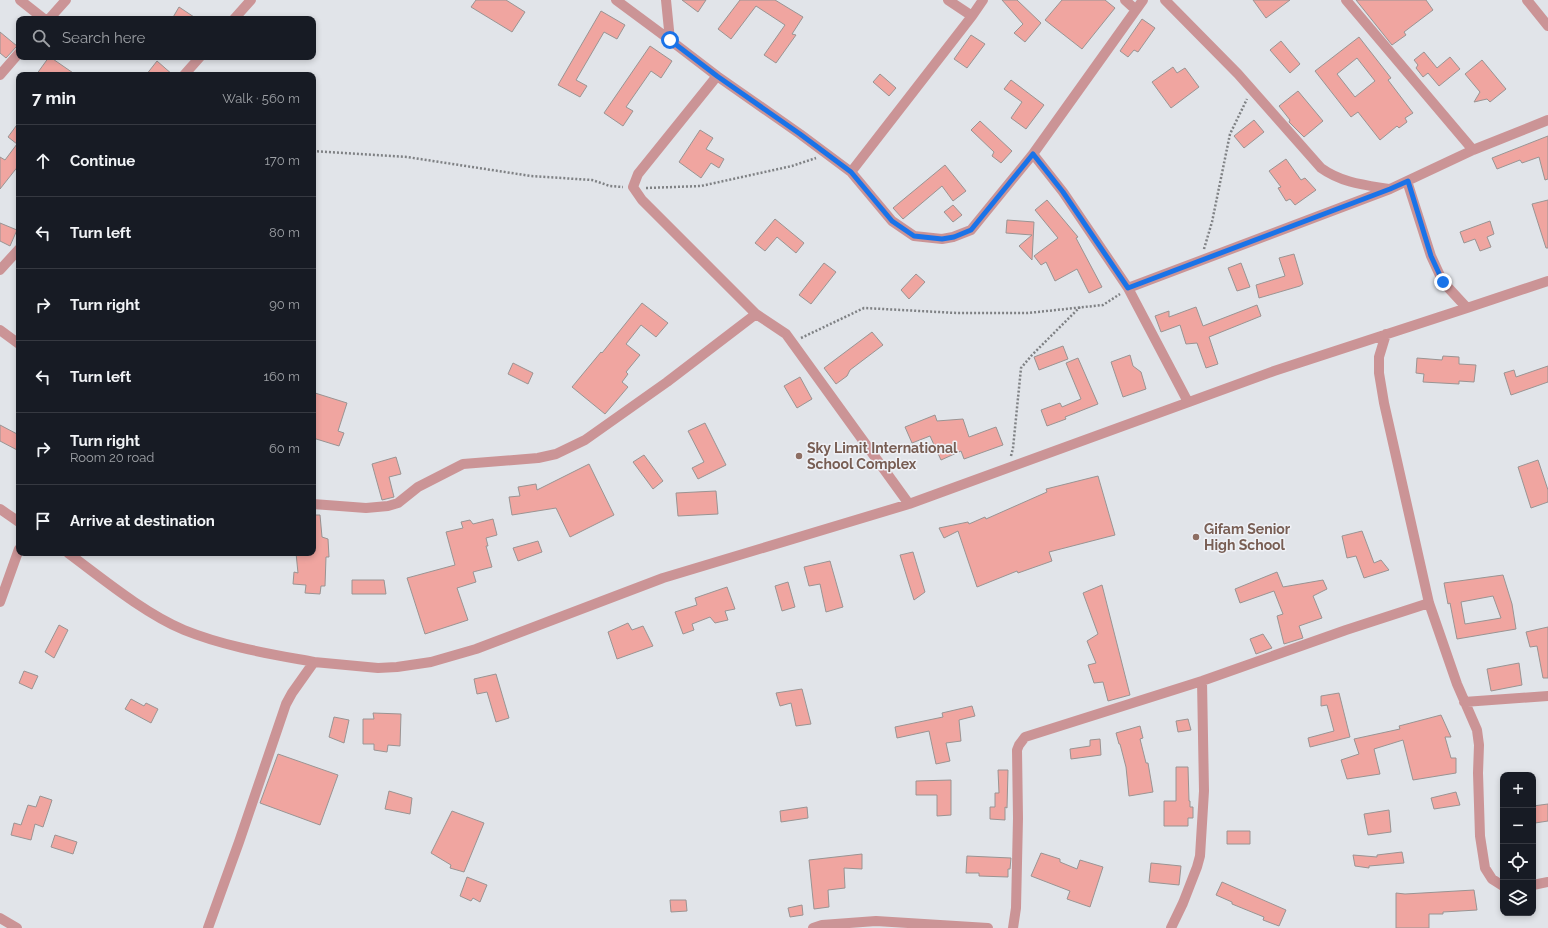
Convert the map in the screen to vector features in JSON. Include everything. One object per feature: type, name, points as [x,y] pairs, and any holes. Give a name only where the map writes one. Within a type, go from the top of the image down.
[{"type":"street","points":[[20,0],[40,16]]},
{"type":"street","points":[[52,16],[66,0]]},
{"type":"street","points":[[237,16],[251,0]]},
{"type":"street","points":[[616,0],[717,76],[851,172],[892,221],[914,236],[942,239],[954,237],[971,230],[1033,154],[1143,0]]},
{"type":"street","points":[[666,0],[670,40]]},
{"type":"street","points":[[948,0],[972,16]]},
{"type":"street","points":[[851,172],[983,0]]},
{"type":"street","points":[[1125,0],[1136,10]]},
{"type":"street","points":[[1165,0],[1252,89],[1320,168],[1344,181],[1390,189]]},
{"type":"street","points":[[1346,0],[1473,150]]},
{"type":"street","points":[[1527,0],[1548,26]]},
{"type":"street","points":[[0,74],[16,56]]},
{"type":"street","points":[[187,72],[197,60]]},
{"type":"street","points":[[717,76],[638,174],[633,188],[642,200],[756,314],[786,334],[909,504]]},
{"type":"street","points":[[1128,288],[1390,189],[1473,150],[1548,120]]},
{"type":"street","points":[[1033,154],[1063,192],[1128,288],[1188,402]]},
{"type":"street","points":[[1408,181],[1434,262],[1443,282],[1467,308]]},
{"type":"street","points":[[0,270],[16,252]]},
{"type":"street","points":[[72,556],[137,603],[162,619],[185,630],[234,646],[314,662],[378,668],[424,663],[476,650],[663,578],[909,504],[1274,371],[1548,281]]},
{"type":"street","points":[[316,504],[366,508],[388,506],[398,503],[418,487],[463,464],[538,458],[556,454],[585,440],[667,382],[756,314]]},
{"type":"street","points":[[0,330],[16,342]]},
{"type":"street","points":[[1386,334],[1379,358],[1379,373],[1429,603],[1445,653],[1476,730],[1479,745],[1478,773],[1480,836],[1485,868],[1492,879],[1500,884]]},
{"type":"street","points":[[0,509],[16,520]]},
{"type":"street","points":[[0,602],[16,556]]},
{"type":"street","points":[[1013,928],[1016,908],[1018,818],[1017,750],[1025,737],[1202,681],[1346,630],[1429,603]]},
{"type":"street","points":[[208,928],[286,704],[314,662]]},
{"type":"street","points":[[1171,928],[1198,867],[1200,856],[1204,791],[1202,681]]},
{"type":"street","points":[[1464,702],[1548,696]]},
{"type":"street","points":[[1536,884],[1548,882]]},
{"type":"street","points":[[813,928],[822,925],[876,921],[988,928]]},
{"type":"street","points":[[3,922],[17,928]]},
{"type":"path","points":[[1200,261],[1212,222],[1230,134],[1252,89]]},
{"type":"path","points":[[316,151],[407,157],[531,176],[592,180],[610,186],[633,188],[701,186],[792,166],[828,155]]},
{"type":"path","points":[[792,342],[864,308],[957,313],[1028,313],[1103,305],[1128,288]]},
{"type":"path","points":[[1006,469],[1013,448],[1021,368],[1080,307]]},
{"type":"building","points":[[476,0],[506,0],[525,12],[512,32],[471,7]]},
{"type":"building","points":[[682,0],[706,0],[698,12]]},
{"type":"building","points":[[740,0],[775,0],[803,17],[792,34],[796,35],[776,63],[764,55],[785,25],[756,6],[731,39],[718,29]]},
{"type":"building","points":[[1002,0],[1017,0],[1041,23],[1025,42],[1014,33],[1023,24]]},
{"type":"building","points":[[1062,0],[1105,0],[1115,8],[1082,49],[1045,20]]},
{"type":"building","points":[[1253,0],[1290,0],[1266,18]]},
{"type":"building","points":[[1356,0],[1426,0],[1433,10],[1404,32],[1406,35],[1392,45]]},
{"type":"building","points":[[179,7],[192,16],[174,16]]},
{"type":"building","points":[[601,11],[625,25],[617,39],[604,32],[576,80],[587,86],[580,97],[558,85]]},
{"type":"building","points":[[1142,19],[1155,28],[1138,52],[1134,50],[1128,57],[1120,51]]},
{"type":"building","points":[[0,32],[16,45],[16,47],[6,58],[0,53]]},
{"type":"building","points":[[971,35],[985,44],[967,68],[954,59]]},
{"type":"building","points":[[1359,37],[1391,78],[1388,80],[1413,113],[1405,118],[1407,122],[1399,128],[1397,126],[1380,140],[1358,112],[1351,117],[1315,71]],"holes":[[[1357,58],[1375,81],[1355,97],[1337,74]]]},
{"type":"building","points":[[1281,41],[1300,64],[1290,73],[1270,50]]},
{"type":"building","points":[[650,46],[672,61],[661,78],[651,71],[626,107],[633,111],[623,126],[604,113]]},
{"type":"building","points":[[1424,52],[1437,68],[1450,57],[1460,69],[1439,86],[1428,73],[1423,77],[1416,68],[1418,65],[1414,60]]},
{"type":"building","points":[[47,60],[54,60],[72,72],[38,72]]},
{"type":"building","points":[[1482,60],[1506,89],[1490,102],[1487,99],[1474,102],[1480,92],[1465,74]]},
{"type":"building","points":[[157,61],[170,72],[148,72]]},
{"type":"building","points":[[1173,67],[1177,73],[1185,68],[1199,87],[1171,108],[1152,82]]},
{"type":"building","points":[[880,74],[896,88],[889,96],[873,82]]},
{"type":"building","points":[[1011,80],[1044,105],[1026,129],[1011,118],[1022,102],[1004,89]]},
{"type":"building","points":[[1298,91],[1323,121],[1304,137],[1289,122],[1290,120],[1279,106]]},
{"type":"building","points":[[1254,120],[1264,132],[1244,148],[1234,136]]},
{"type":"building","points":[[980,121],[1012,151],[1001,163],[992,156],[994,152],[971,130]]},
{"type":"building","points":[[16,126],[16,143],[8,137]]},
{"type":"building","points":[[700,130],[713,138],[706,149],[724,159],[719,168],[711,163],[701,178],[679,162]]},
{"type":"building","points":[[1548,136],[1548,179],[1545,180],[1539,157],[1522,163],[1520,160],[1497,169],[1492,158]]},
{"type":"building","points":[[16,145],[16,169],[0,189],[0,157],[5,160]]},
{"type":"building","points":[[1286,159],[1301,180],[1305,178],[1316,190],[1295,205],[1290,199],[1286,201],[1278,188],[1281,187],[1269,171]]},
{"type":"building","points":[[945,165],[966,191],[953,201],[942,186],[903,219],[893,208]]},
{"type":"building","points":[[1047,200],[1078,237],[1076,238],[1102,287],[1089,293],[1077,269],[1055,281],[1046,262],[1041,265],[1034,256],[1058,238],[1035,210]]},
{"type":"building","points":[[1548,200],[1548,248],[1546,248],[1532,204]]},
{"type":"building","points":[[953,205],[962,215],[953,222],[944,212]]},
{"type":"building","points":[[775,219],[804,243],[796,253],[777,237],[765,251],[755,243]]},
{"type":"building","points":[[1007,220],[1034,222],[1032,260],[1019,246],[1032,235],[1006,233]]},
{"type":"building","points":[[1490,221],[1494,234],[1487,237],[1491,247],[1480,251],[1475,239],[1464,243],[1460,232]]},
{"type":"building","points":[[0,223],[16,230],[10,246],[0,241]]},
{"type":"building","points":[[1294,254],[1303,284],[1259,298],[1256,285],[1285,276],[1279,258]]},
{"type":"building","points":[[824,263],[836,272],[811,304],[799,295]]},
{"type":"building","points":[[1241,263],[1250,287],[1237,291],[1228,268]]},
{"type":"building","points":[[916,274],[925,282],[909,299],[901,290]]},
{"type":"building","points":[[642,303],[668,323],[656,337],[641,325],[626,344],[640,355],[626,372],[628,374],[622,382],[628,387],[605,414],[572,387],[601,352],[602,353]]},
{"type":"building","points":[[1257,305],[1261,316],[1209,337],[1218,364],[1206,368],[1197,343],[1186,344],[1180,325],[1161,332],[1155,316],[1169,311],[1169,317],[1196,307],[1203,326]]},
{"type":"building","points":[[872,332],[883,345],[850,370],[847,376],[836,384],[824,368]]},
{"type":"building","points":[[1063,346],[1068,359],[1039,370],[1034,357]]},
{"type":"building","points":[[1130,355],[1133,366],[1141,372],[1146,389],[1123,397],[1111,362]]},
{"type":"building","points":[[1443,356],[1459,357],[1459,364],[1476,365],[1474,382],[1459,381],[1459,384],[1423,382],[1424,374],[1416,373],[1417,358],[1442,360]]},
{"type":"building","points":[[1078,358],[1098,404],[1047,426],[1041,410],[1060,403],[1062,407],[1081,399],[1066,363]]},
{"type":"building","points":[[513,363],[533,373],[528,384],[508,374]]},
{"type":"building","points":[[1548,366],[1548,382],[1511,395],[1504,373],[1514,370],[1516,377]]},
{"type":"building","points":[[800,377],[812,399],[797,408],[784,386]]},
{"type":"building","points":[[316,393],[347,403],[338,431],[344,433],[339,446],[316,439]]},
{"type":"building","points":[[935,415],[937,421],[963,419],[969,437],[996,427],[1003,445],[964,459],[961,451],[941,460],[930,436],[912,443],[905,427]]},
{"type":"building","points":[[705,423],[726,465],[698,479],[692,468],[704,462],[688,431]]},
{"type":"building","points":[[0,425],[16,433],[16,449],[0,441]]},
{"type":"building","points":[[644,455],[663,481],[653,489],[633,462]]},
{"type":"building","points":[[396,457],[401,474],[389,477],[394,497],[382,500],[372,464]]},
{"type":"building","points":[[1538,460],[1548,490],[1548,502],[1531,508],[1518,467]]},
{"type":"building","points":[[589,464],[614,515],[570,537],[556,508],[512,515],[509,497],[520,496],[518,487],[536,484],[537,490]]},
{"type":"building","points":[[1098,476],[1115,535],[1049,552],[1052,561],[1018,573],[1017,571],[977,587],[958,531],[944,538],[939,528],[968,522],[969,524],[985,517],[986,519],[1047,492],[1046,489]]},
{"type":"building","points":[[716,491],[718,514],[678,516],[676,493]]},
{"type":"building","points":[[316,515],[320,515],[322,537],[328,539],[329,557],[326,557],[325,586],[321,586],[320,594],[305,593],[306,585],[293,584],[294,572],[298,573],[296,556],[316,556]]},
{"type":"building","points":[[493,519],[497,535],[486,538],[488,546],[486,546],[492,567],[473,572],[476,582],[457,588],[468,620],[425,634],[407,578],[455,565],[446,532],[463,528],[461,522],[470,520],[473,524]]},
{"type":"building","points":[[1362,531],[1374,563],[1381,560],[1389,570],[1364,578],[1356,556],[1347,558],[1342,536]]},
{"type":"building","points":[[538,541],[542,552],[518,561],[513,548]]},
{"type":"building","points":[[913,552],[925,592],[914,600],[900,555]]},
{"type":"building","points":[[830,561],[843,607],[826,612],[820,584],[809,586],[804,567]]},
{"type":"building","points":[[1277,572],[1283,587],[1323,580],[1327,589],[1313,596],[1322,618],[1299,626],[1303,638],[1284,644],[1277,616],[1283,614],[1274,591],[1240,603],[1235,589]]},
{"type":"building","points":[[1503,575],[1512,604],[1516,629],[1457,639],[1450,603],[1448,604],[1444,583]],"holes":[[[1493,596],[1501,618],[1465,624],[1461,602]]]},
{"type":"building","points":[[352,580],[384,580],[386,594],[352,594]]},
{"type":"building","points":[[788,582],[795,607],[782,611],[775,586]]},
{"type":"building","points":[[1102,585],[1130,695],[1108,701],[1103,682],[1094,683],[1088,665],[1096,663],[1087,641],[1098,634],[1083,593]]},
{"type":"building","points":[[727,587],[735,609],[725,611],[728,620],[715,623],[710,617],[692,624],[694,630],[683,634],[675,612],[697,605],[695,598]]},
{"type":"building","points":[[628,623],[632,630],[643,626],[653,646],[617,659],[608,632]]},
{"type":"building","points":[[59,625],[68,630],[54,658],[45,652]]},
{"type":"building","points":[[1548,627],[1548,678],[1543,678],[1537,646],[1530,647],[1526,632]]},
{"type":"building","points":[[1263,634],[1272,648],[1256,654],[1250,639]]},
{"type":"building","points":[[1519,663],[1522,685],[1491,691],[1487,669]]},
{"type":"building","points":[[24,671],[38,676],[32,689],[19,683]]},
{"type":"building","points":[[496,674],[509,718],[496,722],[487,692],[477,694],[474,679]]},
{"type":"building","points":[[802,689],[811,724],[796,726],[791,703],[780,706],[776,693]]},
{"type":"building","points":[[1339,693],[1350,737],[1310,747],[1308,738],[1334,731],[1327,705],[1321,706],[1321,696]]},
{"type":"building","points":[[131,699],[144,706],[146,703],[158,709],[151,723],[125,709]]},
{"type":"building","points":[[972,706],[975,716],[959,720],[961,741],[946,743],[950,761],[936,764],[929,731],[897,738],[895,727],[943,717],[942,713]]},
{"type":"building","points":[[373,713],[401,714],[400,746],[388,745],[387,752],[374,750],[374,744],[363,744],[363,719],[374,719]]},
{"type":"building","points":[[1441,715],[1451,737],[1445,737],[1451,758],[1456,758],[1456,773],[1413,780],[1403,740],[1374,749],[1380,774],[1347,779],[1341,760],[1359,754],[1354,739],[1400,729],[1399,726]]},
{"type":"building","points":[[334,717],[349,720],[344,743],[329,737]]},
{"type":"building","points":[[1188,719],[1191,730],[1178,732],[1176,721]]},
{"type":"building","points":[[1140,726],[1143,738],[1140,739],[1146,763],[1148,763],[1153,792],[1129,796],[1126,767],[1116,733]]},
{"type":"building","points":[[1100,739],[1101,755],[1071,759],[1070,749],[1090,746],[1090,740]]},
{"type":"building","points":[[278,754],[338,775],[320,825],[260,803]]},
{"type":"building","points":[[1176,767],[1188,767],[1189,801],[1190,807],[1193,807],[1193,818],[1188,818],[1188,826],[1164,826],[1164,801],[1176,801]]},
{"type":"building","points":[[998,770],[1008,770],[1007,808],[1005,807],[1005,820],[990,819],[990,807],[995,807],[995,793],[999,793]]},
{"type":"building","points":[[951,780],[951,815],[937,816],[937,795],[916,795],[916,781]]},
{"type":"building","points":[[389,791],[412,798],[410,814],[385,809]]},
{"type":"building","points":[[1456,792],[1460,805],[1434,809],[1431,798]]},
{"type":"building","points":[[40,796],[52,800],[43,827],[35,824],[31,840],[11,835],[14,823],[21,825],[28,805],[36,807]]},
{"type":"building","points":[[1548,804],[1548,821],[1536,823],[1536,806]]},
{"type":"building","points":[[807,807],[808,818],[781,822],[780,811]]},
{"type":"building","points":[[1389,810],[1391,832],[1368,835],[1364,814]]},
{"type":"building","points":[[452,811],[484,823],[464,872],[450,868],[451,865],[431,853]]},
{"type":"building","points":[[1227,831],[1250,831],[1250,844],[1227,844]]},
{"type":"building","points":[[55,835],[77,842],[73,854],[51,847]]},
{"type":"building","points":[[1402,852],[1404,863],[1369,866],[1369,868],[1355,866],[1353,855],[1377,857],[1377,855]]},
{"type":"building","points":[[1041,853],[1060,859],[1060,862],[1077,869],[1080,860],[1103,867],[1090,907],[1067,899],[1070,891],[1031,876]]},
{"type":"building","points":[[862,854],[862,869],[844,868],[845,888],[828,890],[829,907],[814,909],[809,860]]},
{"type":"building","points":[[967,856],[1011,858],[1010,869],[1008,869],[1008,877],[979,876],[979,873],[966,873]]},
{"type":"building","points":[[1151,863],[1181,866],[1179,885],[1149,882]]},
{"type":"building","points":[[467,877],[487,885],[480,902],[473,898],[471,901],[460,896]]},
{"type":"building","points":[[1222,882],[1286,910],[1279,926],[1263,920],[1264,917],[1232,904],[1232,902],[1216,895]]},
{"type":"building","points":[[1474,890],[1477,910],[1429,914],[1429,928],[1396,928],[1396,893],[1405,894]]},
{"type":"building","points":[[670,900],[686,900],[687,911],[671,912]]},
{"type":"building","points":[[802,905],[803,915],[790,917],[788,908]]},
{"type":"place","name":"Sky Limit International School Complex","points":[[799,456]]},
{"type":"place","name":"Gifam Senior High School","points":[[1196,537]]},
{"type":"route","points":[[670,40],[717,76],[851,172],[892,221],[914,236],[942,239],[954,237],[971,230],[1033,154],[1063,192],[1128,288],[1408,181],[1431,256],[1443,282]]}]
